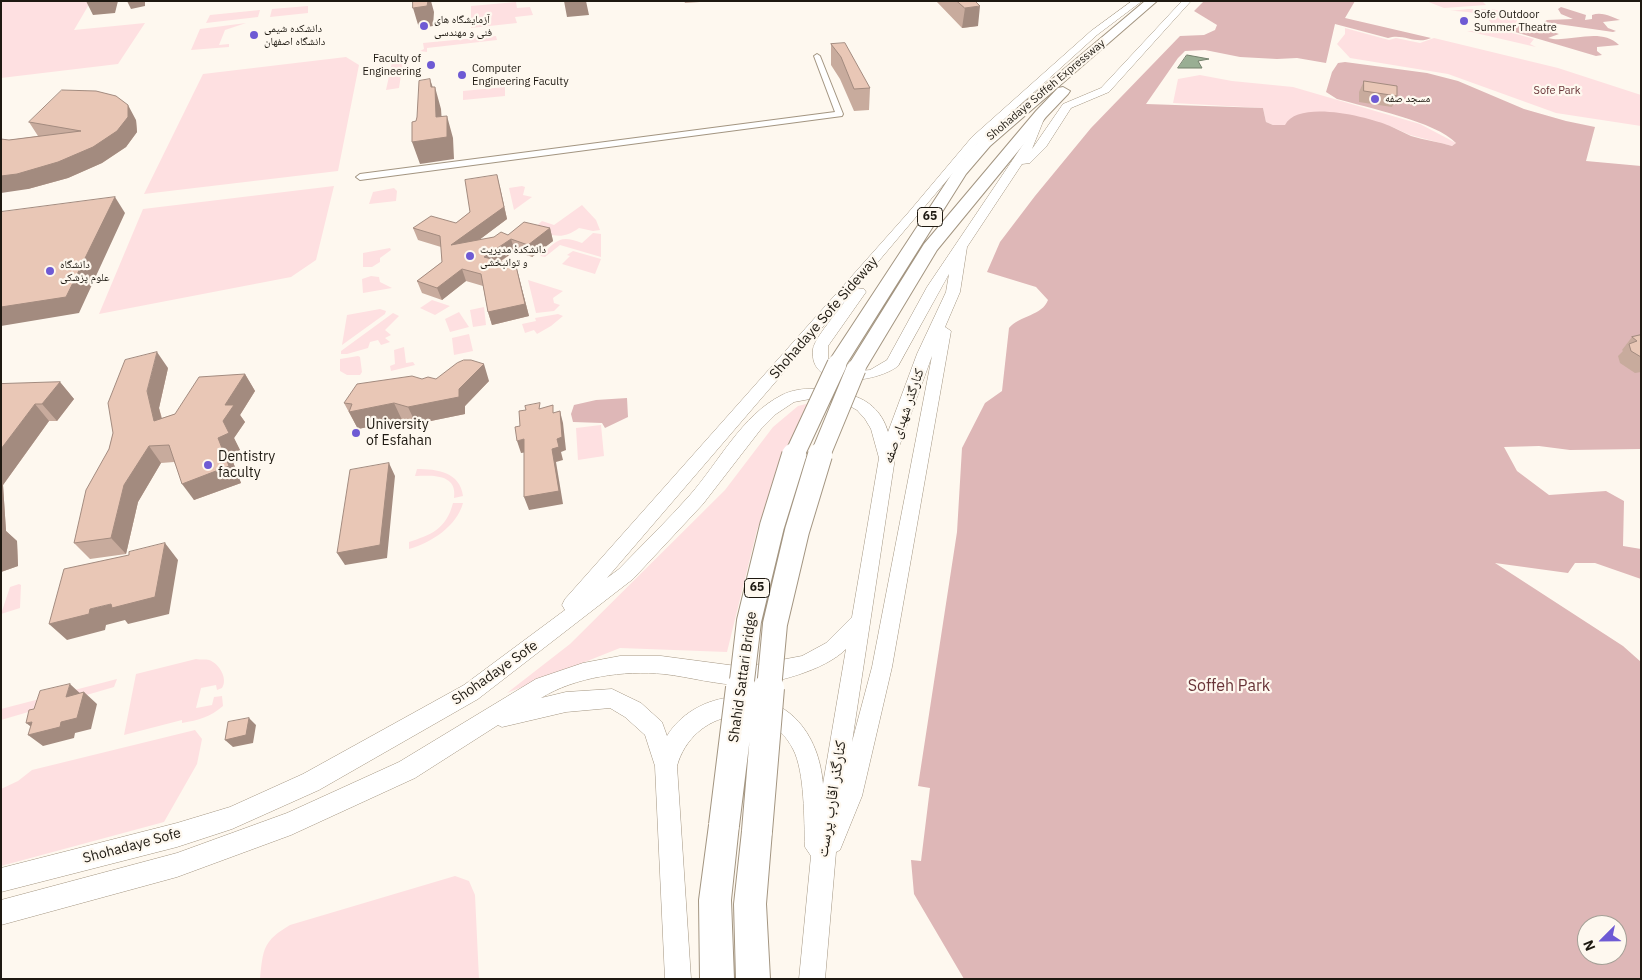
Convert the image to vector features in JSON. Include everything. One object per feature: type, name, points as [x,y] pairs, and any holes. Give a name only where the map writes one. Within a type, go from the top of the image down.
[{"type":"highway","name":"Shohadaye Soffeh Expressway","points":[[846,367],[960,172],[985,143],[1152,1]]},
{"type":"highway","name":"Shohadaye Soffeh Expressway","points":[[846,367],[930,248],[1041,114],[1063,91],[1165,1]]},
{"type":"highway","name":"Shahid Sattari Bridge","points":[[717,979],[715,900],[749,621],[768,545],[796,450],[846,367]]},
{"type":"highway","name":"Shahid Sattari Bridge","points":[[753,979],[750,904],[775,624],[797,531],[846,367]]},
{"type":"main road","name":"Shohadaye Sofe Sideway","points":[[542,639],[912,216],[976,139],[1094,33],[1138,1]]},
{"type":"main road","points":[[1012,170],[1026,161],[1042,145],[1067,106],[1105,90],[1186,1]]},
{"type":"main road","points":[[1073,67],[1123,12]]},
{"type":"main road","points":[[912,216],[821,346],[821,358],[829,369],[845,376],[874,376],[882,373],[893,363],[934,287],[1030,142],[1041,114]]},
{"type":"main road","name":"کنارگذر شهدای صفه","points":[[861,620],[887,458],[925,354],[953,292],[961,246]]},
{"type":"main road","points":[[820,875],[850,796],[882,666],[940,352],[953,292]]},
{"type":"main road","name":"Shohadaye Sofe","points":[[1,880],[177,835],[232,818],[311,782],[471,692],[626,574],[697,499],[755,425],[770,410],[789,398],[810,394],[829,395],[851,400],[863,406],[879,429],[887,458]]},
{"type":"main road","name":"Shohadaye Sofe","points":[[1,913],[177,865],[291,822],[407,770],[543,686],[583,672],[620,664],[661,665],[744,676],[806,664],[832,649],[861,620]]},
{"type":"main road","name":"کنارگذر اقارب پرست","points":[[812,979],[820,875],[861,620]]},
{"type":"main road","points":[[490,719],[566,702],[612,698],[633,710],[654,729],[666,766],[678,979]]},
{"type":"main road","points":[[666,766],[671,750],[679,735],[691,723],[705,714],[737,705],[754,707],[769,712],[783,720],[794,731],[810,761],[820,875]]},
{"type":"street","points":[[360,177],[839,114],[817,56]]},
{"type":"green space","points":[[1,1],[91,1],[74,30],[145,23],[118,64],[1,78]]},
{"type":"green space","name":"Soffeh Park","points":[[1204,1],[1355,1],[1345,18],[1431,38],[1420,40],[1399,37],[1388,38],[1335,24],[1326,63],[1297,58],[1240,57],[1205,50],[1185,51],[1146,104],[1263,108],[1266,122],[1273,125],[1285,125],[1292,117],[1304,113],[1335,112],[1380,122],[1411,136],[1452,146],[1456,143],[1447,135],[1433,128],[1382,111],[1337,99],[1326,92],[1332,72],[1338,63],[1345,62],[1427,73],[1458,81],[1524,109],[1595,127],[1586,161],[1641,166],[1641,449],[1570,450],[1539,446],[1504,447],[1517,471],[1549,495],[1606,491],[1624,501],[1623,546],[1641,549],[1641,579],[1595,563],[1575,563],[1568,573],[1495,563],[1623,646],[1641,662],[1641,979],[964,979],[914,894],[911,860],[921,861],[930,788],[918,786],[957,532],[962,448],[985,403],[1002,391],[1009,328],[1019,320],[1041,309],[1048,300],[1036,287],[987,272],[1000,242],[1091,128],[1180,36],[1204,35],[1215,30],[1217,25],[1194,11]]},
{"type":"green space","points":[[1426,1],[1482,1],[1486,5],[1444,8]]},
{"type":"green space","points":[[516,2],[517,8],[530,7],[533,15],[515,17],[517,23],[471,28],[471,6]]},
{"type":"green space","points":[[308,6],[308,13],[270,17],[272,9]]},
{"type":"green space","points":[[1561,7],[1586,15],[1585,20],[1592,19],[1592,15],[1600,14],[1620,20],[1603,22],[1608,28],[1616,31],[1613,32],[1544,22],[1547,20],[1573,19],[1561,14],[1558,9]]},
{"type":"green space","points":[[1491,9],[1527,16],[1527,18],[1517,20],[1516,24],[1503,23],[1506,31],[1534,39],[1530,44],[1536,47],[1467,31],[1480,31],[1492,26],[1490,21],[1481,15],[1450,11]]},
{"type":"green space","points":[[260,10],[258,17],[206,23],[210,15]]},
{"type":"green space","points":[[246,23],[225,30],[219,45],[229,44],[229,47],[191,50],[200,29]]},
{"type":"green space","points":[[1505,25],[1544,29],[1559,34],[1548,38],[1553,39],[1596,36],[1612,40],[1619,45],[1597,47],[1597,51],[1602,55],[1596,56],[1505,29]]},
{"type":"green space","name":"Sofe Park","points":[[1345,28],[1389,40],[1396,38],[1420,43],[1434,38],[1558,68],[1641,95],[1641,126],[1556,113],[1448,74],[1350,58],[1337,44],[1345,34]]},
{"type":"green space","points":[[496,36],[497,40],[427,48],[427,52],[420,51],[424,49],[423,43]]},
{"type":"green space","points":[[404,56],[399,88],[386,90],[393,58]]},
{"type":"green space","points":[[346,57],[359,65],[338,171],[144,194],[203,74]]},
{"type":"green space","points":[[1200,75],[1232,81],[1293,87],[1420,124],[1456,143],[1452,146],[1410,135],[1390,126],[1273,125],[1266,122],[1263,108],[1173,103],[1178,79]]},
{"type":"green space","points":[[505,87],[505,96],[463,100],[463,91]]},
{"type":"green space","points":[[334,186],[316,260],[291,277],[99,314],[143,209]]},
{"type":"green space","points":[[525,187],[523,195],[532,197],[514,210],[509,188]]},
{"type":"green space","points":[[394,188],[397,191],[396,201],[369,204],[373,192]]},
{"type":"green space","points":[[582,205],[596,220],[600,230],[593,231],[579,228],[562,236],[557,236],[533,229],[542,221],[554,225]]},
{"type":"green space","points":[[593,233],[601,234],[601,257],[560,245],[545,257],[540,256],[559,240],[568,239],[582,243]]},
{"type":"green space","points":[[390,248],[391,250],[380,258],[380,262],[372,267],[363,267],[363,253]]},
{"type":"green space","points":[[573,251],[601,259],[595,274],[562,264],[570,256],[567,255]]},
{"type":"green space","points":[[371,276],[379,277],[380,282],[392,288],[363,293],[362,279]]},
{"type":"green space","points":[[528,280],[563,291],[553,298],[554,303],[560,305],[554,311],[536,313]]},
{"type":"green space","points":[[432,300],[450,306],[435,315],[420,308]]},
{"type":"green space","points":[[484,307],[486,325],[473,327],[470,310]]},
{"type":"green space","points":[[380,309],[386,311],[385,314],[342,345],[347,315]]},
{"type":"green space","points":[[459,312],[469,327],[450,332],[445,319]]},
{"type":"green space","points":[[393,313],[399,316],[385,330],[391,335],[385,338],[390,342],[381,345],[378,340],[370,342],[368,348],[341,354],[341,351]]},
{"type":"green space","points":[[558,314],[563,316],[551,326],[537,334],[534,330],[525,333],[522,324],[536,321],[535,318]]},
{"type":"green space","points":[[469,334],[473,351],[454,355],[452,338]]},
{"type":"green space","points":[[404,347],[406,363],[413,362],[415,365],[391,371],[390,366],[395,364],[394,350]]},
{"type":"green space","points":[[360,357],[362,372],[360,375],[347,375],[340,371],[340,359]]},
{"type":"green space","points":[[627,398],[628,417],[605,428],[602,423],[573,422],[571,414],[574,405],[596,400]]},
{"type":"green space","points":[[810,403],[757,530],[727,652],[620,648],[507,693],[570,644],[725,490],[773,427],[798,406]]},
{"type":"green space","points":[[601,425],[604,456],[578,460],[576,428]]},
{"type":"green space","points":[[417,469],[440,471],[452,477],[461,488],[463,496],[454,498],[454,490],[451,484],[441,477],[415,476]]},
{"type":"green space","points":[[453,503],[463,503],[460,511],[449,526],[426,543],[409,549],[409,542],[430,534],[442,525]]},
{"type":"green space","points":[[21,585],[20,608],[1,614],[10,587]]},
{"type":"green space","points":[[196,659],[208,660],[217,665],[222,672],[224,684],[222,688],[217,690],[216,685],[201,688],[196,708],[212,705],[214,697],[222,696],[223,706],[199,719],[182,723],[182,720],[124,735],[136,674]]},
{"type":"green space","points":[[117,679],[114,687],[1,720],[1,709]]},
{"type":"green space","points":[[195,730],[202,739],[197,764],[164,822],[1,866],[1,789],[18,781],[32,770]]},
{"type":"green space","points":[[455,876],[469,881],[475,895],[479,979],[260,979],[262,960],[269,941],[290,925]]},
{"type":"shaded area","points":[[1187,55],[1209,59],[1198,61],[1202,68],[1178,68]]},
{"type":"building","points":[[413,1],[428,1],[427,6],[413,8]]},
{"type":"building","points":[[957,1],[975,1],[980,6],[965,8]]},
{"type":"building","points":[[845,43],[870,88],[854,89],[841,57],[831,44]]},
{"type":"building","points":[[430,79],[431,87],[435,87],[436,117],[447,116],[447,137],[412,142],[412,122],[416,121],[417,117],[419,81]]},
{"type":"building","points":[[1364,81],[1397,86],[1397,96],[1364,91]]},
{"type":"building","points":[[62,90],[96,91],[116,96],[128,105],[128,117],[117,131],[93,147],[58,162],[17,174],[1,176],[1,139],[9,140],[81,131],[29,122]]},
{"type":"building","points":[[497,175],[504,207],[451,245],[494,237],[501,232],[508,235],[524,222],[550,228],[528,245],[511,239],[484,257],[516,266],[525,304],[488,312],[481,274],[462,269],[437,288],[417,281],[442,262],[440,236],[413,228],[431,216],[456,223],[470,212],[465,180]]},
{"type":"building","name":"دانشگاه علوم پزشکی","points":[[115,197],[66,297],[1,307],[1,212]]},
{"type":"building","points":[[1641,335],[1641,357],[1631,351],[1629,344],[1637,341],[1632,337]]},
{"type":"building","points":[[157,352],[147,391],[154,421],[175,414],[199,377],[245,374],[225,405],[234,405],[223,421],[229,433],[218,438],[229,466],[182,484],[169,445],[149,446],[124,485],[111,538],[74,543],[86,490],[109,449],[113,433],[108,403],[125,360]]},
{"type":"building","points":[[464,360],[484,364],[459,389],[459,397],[408,407],[394,403],[349,412],[352,404],[344,403],[357,384],[412,376],[422,379],[428,377],[436,379]]},
{"type":"building","points":[[60,382],[42,404],[35,404],[1,449],[1,384]]},
{"type":"building","points":[[540,403],[539,409],[553,405],[553,413],[560,411],[562,437],[557,439],[559,447],[552,449],[559,491],[524,497],[524,439],[517,441],[515,427],[520,426],[519,411],[526,410],[525,406]]},
{"type":"building","points":[[389,463],[380,545],[337,553],[350,470]]},
{"type":"building","points":[[165,543],[155,597],[112,608],[111,604],[90,609],[89,614],[49,624],[64,569],[129,555],[129,552]]},
{"type":"building","points":[[70,684],[66,697],[84,692],[77,718],[61,722],[60,727],[28,735],[32,722],[26,723],[29,710],[34,709],[40,691]]},
{"type":"building","points":[[249,718],[246,735],[225,740],[228,722]]},
{"type":"place","name":"Sofe Outdoor Summer Theatre","points":[[1464,21]]},
{"type":"place","name":"آزمایشگاه های فنی و مهندسی","points":[[424,26]]},
{"type":"place","name":"دانشکده شیمی دانشگاه اصفهان","points":[[254,35]]},
{"type":"place","name":"Faculty of Engineering","points":[[431,65]]},
{"type":"place","name":"Computer Engineering Faculty","points":[[462,75]]},
{"type":"place","name":"مسجد صفه","points":[[1375,99]]},
{"type":"place","name":"دانشکدهٔ مدیریت و توانبخشی","points":[[470,256]]},
{"type":"place","name":"دانشگاه علوم پزشکی","points":[[50,271]]},
{"type":"place","name":"University of Esfahan","points":[[356,433]]},
{"type":"place","name":"Dentistry faculty","points":[[208,465]]}]
